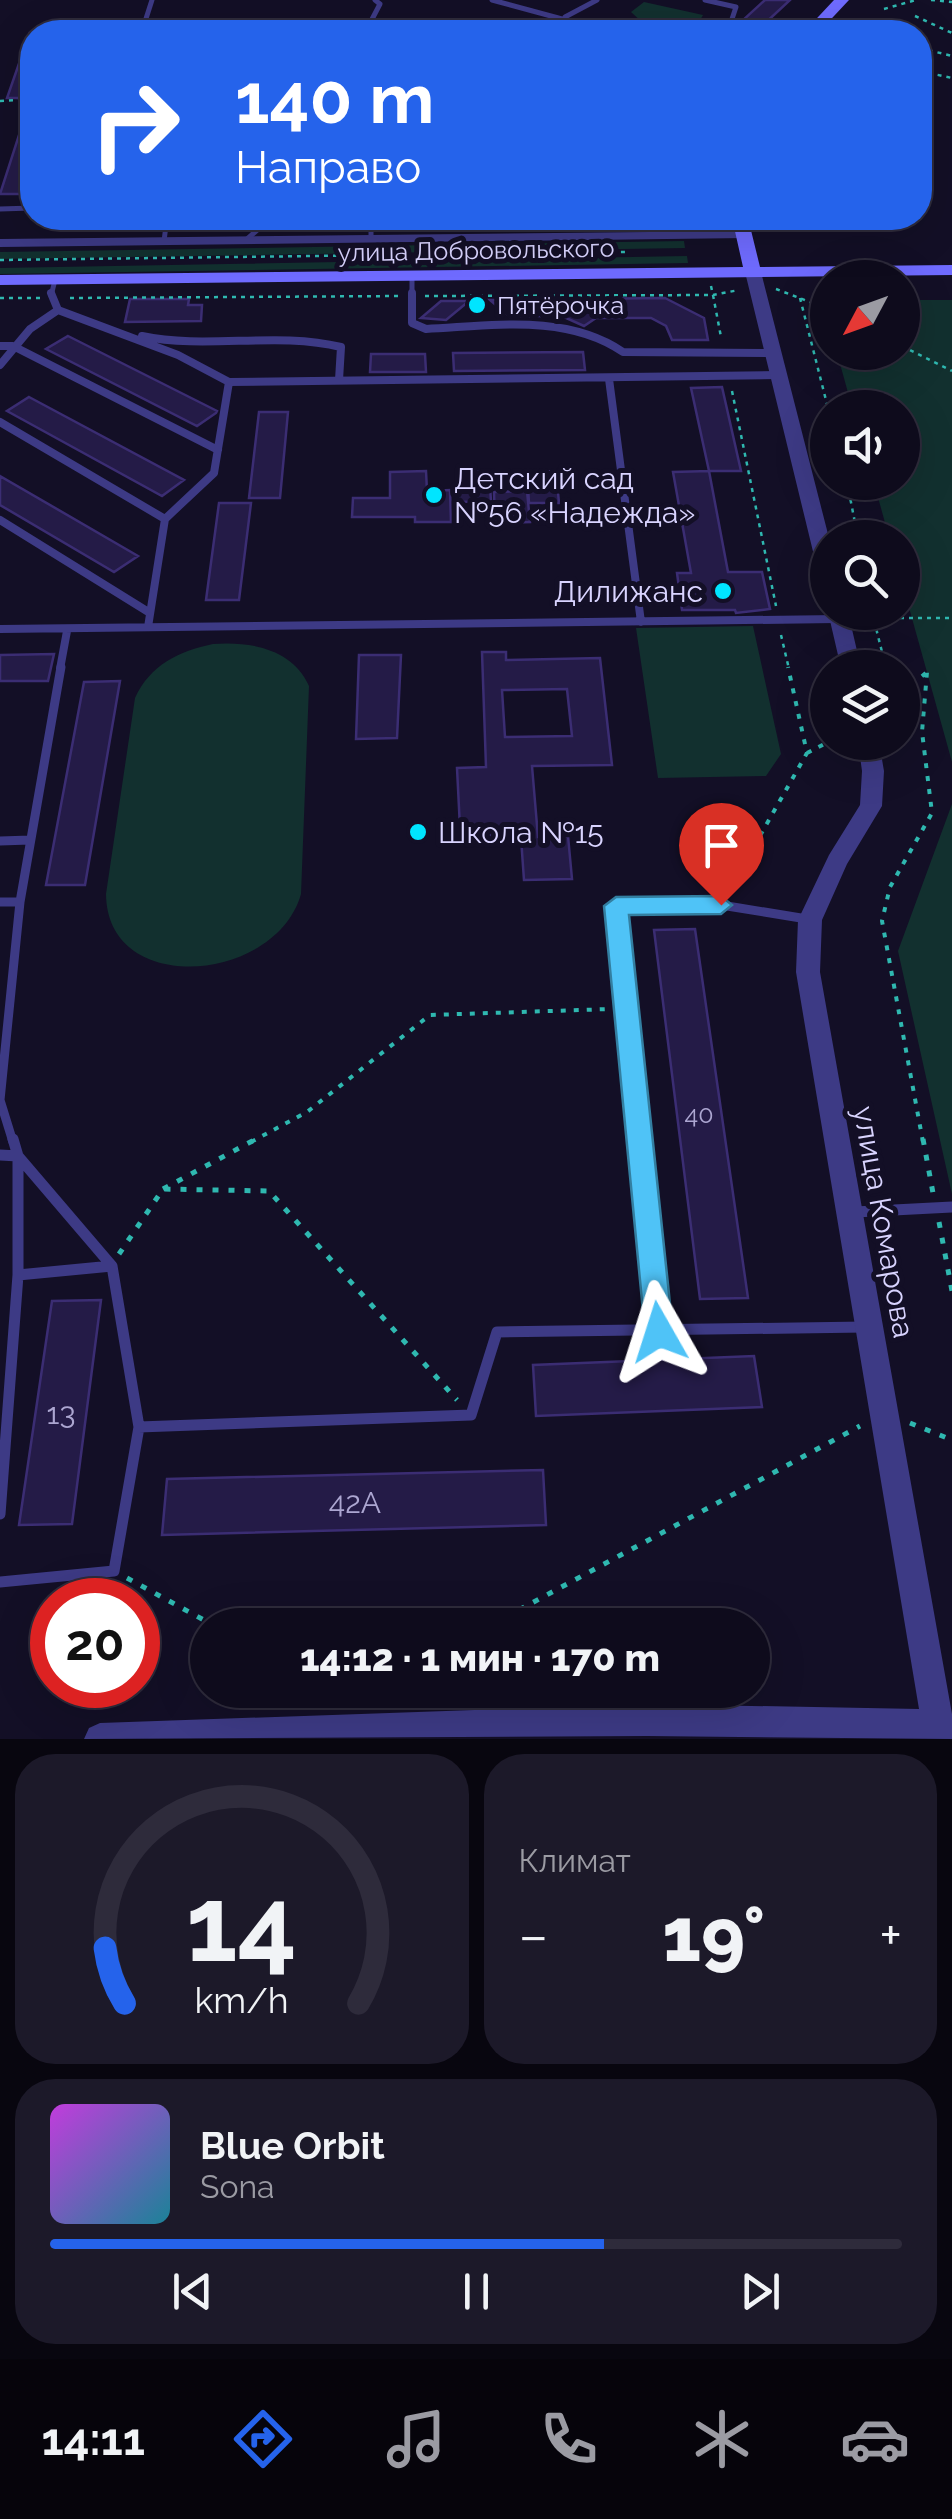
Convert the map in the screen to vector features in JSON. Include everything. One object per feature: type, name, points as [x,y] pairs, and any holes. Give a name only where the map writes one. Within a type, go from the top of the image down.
[{"type":"main road","points":[[823,20],[842,0]]},
{"type":"main road","points":[[743,230],[760,282]]},
{"type":"main road","name":"улица Добровольского","points":[[0,280],[59,286],[475,275],[760,282],[952,270]]},
{"type":"street","name":"улица Добровольского","points":[[0,243],[371,239],[628,230]]},
{"type":"street","points":[[760,282],[772,353],[815,520]]},
{"type":"street","name":"улица Комарова","points":[[871,760],[871,806],[837,861],[810,920],[808,972],[884,1414],[945,1729]]},
{"type":"street","points":[[100,1739],[945,1729]]},
{"type":"lane","points":[[492,0],[573,20]]},
{"type":"lane","points":[[565,17],[597,0]]},
{"type":"lane","points":[[705,0],[736,8]]},
{"type":"lane","points":[[732,20],[743,0]]},
{"type":"lane","points":[[164,241],[165,230]]},
{"type":"lane","points":[[246,240],[258,230]]},
{"type":"lane","points":[[371,230],[371,239]]},
{"type":"lane","points":[[412,276],[412,323],[426,329],[559,327],[609,338],[623,352],[772,353]]},
{"type":"lane","points":[[0,365],[12,346],[58,310],[59,286]]},
{"type":"lane","points":[[58,310],[178,354],[229,382],[777,374]]},
{"type":"lane","points":[[120,332],[170,342],[317,340],[340,347],[339,380]]},
{"type":"lane","points":[[0,346],[12,346],[218,450]]},
{"type":"lane","points":[[609,379],[641,622]]},
{"type":"lane","points":[[148,628],[165,519],[214,473],[229,382]]},
{"type":"lane","points":[[0,422],[165,519]]},
{"type":"lane","points":[[0,520],[150,612]]},
{"type":"lane","points":[[0,629],[810,618]]},
{"type":"lane","points":[[0,1514],[18,1274],[18,1156],[0,1100],[20,902],[68,630]]},
{"type":"lane","points":[[0,841],[30,840]]},
{"type":"lane","points":[[0,902],[20,902]]},
{"type":"lane","points":[[659,1332],[616,906],[721,905],[810,920]]},
{"type":"lane","points":[[0,1155],[18,1156],[112,1266],[139,1427],[114,1572],[0,1582]]},
{"type":"lane","points":[[850,1212],[952,1206]]},
{"type":"lane","points":[[18,1274],[112,1266]]},
{"type":"lane","points":[[139,1427],[471,1414],[497,1332],[870,1327]]},
{"type":"path","points":[[884,9],[916,0]]},
{"type":"path","points":[[931,0],[952,2]]},
{"type":"path","points":[[916,16],[924,20]]},
{"type":"path","points":[[0,260],[628,252]]},
{"type":"path","points":[[474,254],[475,275]]},
{"type":"path","points":[[59,286],[75,260]]},
{"type":"path","points":[[0,298],[59,286],[412,296],[713,295],[760,282],[810,302]]},
{"type":"path","points":[[713,295],[724,353]]},
{"type":"path","points":[[800,298],[823,390]]},
{"type":"path","points":[[920,355],[952,371]]},
{"type":"path","points":[[728,376],[807,753]]},
{"type":"path","points":[[920,617],[952,618]]},
{"type":"path","points":[[920,678],[927,672],[922,732],[932,813],[890,887],[882,921],[952,1291]]},
{"type":"path","points":[[721,905],[810,751]]},
{"type":"path","points":[[112,1266],[164,1189],[307,1112],[430,1015],[626,1009]]},
{"type":"path","points":[[164,1189],[269,1191],[471,1414]]},
{"type":"path","points":[[523,1608],[884,1414],[952,1440]]},
{"type":"path","points":[[114,1572],[190,1612]]},
{"type":"green space","points":[[644,2],[703,15],[700,20],[640,20],[631,12]]},
{"type":"green space","points":[[684,241],[685,248],[0,259],[0,252]]},
{"type":"green space","points":[[687,256],[688,263],[0,274],[0,268]]},
{"type":"green space","points":[[920,300],[952,300],[952,762],[915,630],[920,630],[920,520],[884,520],[879,500],[920,500],[920,390],[847,390],[842,370],[920,370]]},
{"type":"green space","points":[[753,626],[781,754],[766,776],[658,778],[636,628]]},
{"type":"green space","points":[[213,644],[269,650],[292,663],[309,686],[301,894],[285,924],[260,946],[229,961],[194,966],[162,963],[133,950],[114,928],[106,894],[135,698],[141,686],[167,661]]},
{"type":"green space","points":[[952,804],[952,1194],[898,951]]},
{"type":"building","points":[[765,0],[790,0],[768,20],[743,20]]},
{"type":"building","points":[[20,61],[20,98],[7,98]]},
{"type":"building","points":[[20,132],[20,194],[0,194]]},
{"type":"building","points":[[665,298],[704,318],[708,340],[672,340],[666,326],[651,318],[596,318],[584,326],[557,314],[576,299]]},
{"type":"building","points":[[130,299],[189,299],[188,305],[202,305],[201,321],[125,322]]},
{"type":"building","points":[[490,300],[521,300],[538,316],[510,317]]},
{"type":"building","points":[[441,301],[469,301],[446,320],[421,318]]},
{"type":"building","points":[[68,336],[216,413],[197,426],[46,349]]},
{"type":"building","points":[[583,352],[585,370],[454,371],[453,353]]},
{"type":"building","points":[[371,354],[425,354],[426,372],[370,372]]},
{"type":"building","points":[[722,387],[741,471],[709,471],[691,388]]},
{"type":"building","points":[[29,397],[184,480],[162,496],[7,411]]},
{"type":"building","points":[[259,412],[288,412],[280,498],[249,498]]},
{"type":"building","points":[[426,471],[427,491],[450,490],[451,522],[415,522],[415,517],[352,517],[353,498],[390,498],[390,472]]},
{"type":"building","points":[[489,471],[491,501],[459,502],[458,472]]},
{"type":"building","points":[[556,471],[559,503],[529,503],[527,472]]},
{"type":"building","points":[[709,471],[728,572],[762,572],[770,609],[736,613],[682,610],[677,573],[691,573],[673,472]]},
{"type":"building","points":[[0,476],[138,556],[114,572],[0,505]]},
{"type":"building","points":[[527,491],[530,522],[495,523],[494,492]]},
{"type":"building","points":[[219,503],[251,503],[239,600],[206,600]]},
{"type":"building","points":[[482,652],[506,652],[506,660],[600,658],[612,765],[532,766],[538,837],[568,836],[572,879],[524,880],[521,838],[491,838],[491,827],[460,828],[457,768],[486,767]],"holes":[[[567,689],[572,736],[505,737],[502,690]]]},
{"type":"building","points":[[54,654],[48,681],[0,681],[0,655]]},
{"type":"building","points":[[359,655],[401,655],[397,738],[356,739]]},
{"type":"building","points":[[120,681],[85,885],[46,885],[84,682]]},
{"type":"building","points":[[695,929],[748,1298],[700,1299],[654,930]]},
{"type":"building","points":[[101,1300],[72,1524],[19,1525],[52,1301]]},
{"type":"building","points":[[754,1356],[762,1407],[536,1416],[533,1365]]},
{"type":"building","points":[[543,1470],[546,1525],[162,1535],[167,1479]]},
{"type":"place","name":"Пятёрочка","points":[[477,305]]},
{"type":"place","name":"Детский сад №56 «Надежда»","points":[[434,495]]},
{"type":"place","name":"Дилижанс","points":[[723,591]]},
{"type":"place","name":"Школа №15","points":[[418,832]]},
{"type":"route","points":[[659,1332],[616,906],[721,905]]}]
